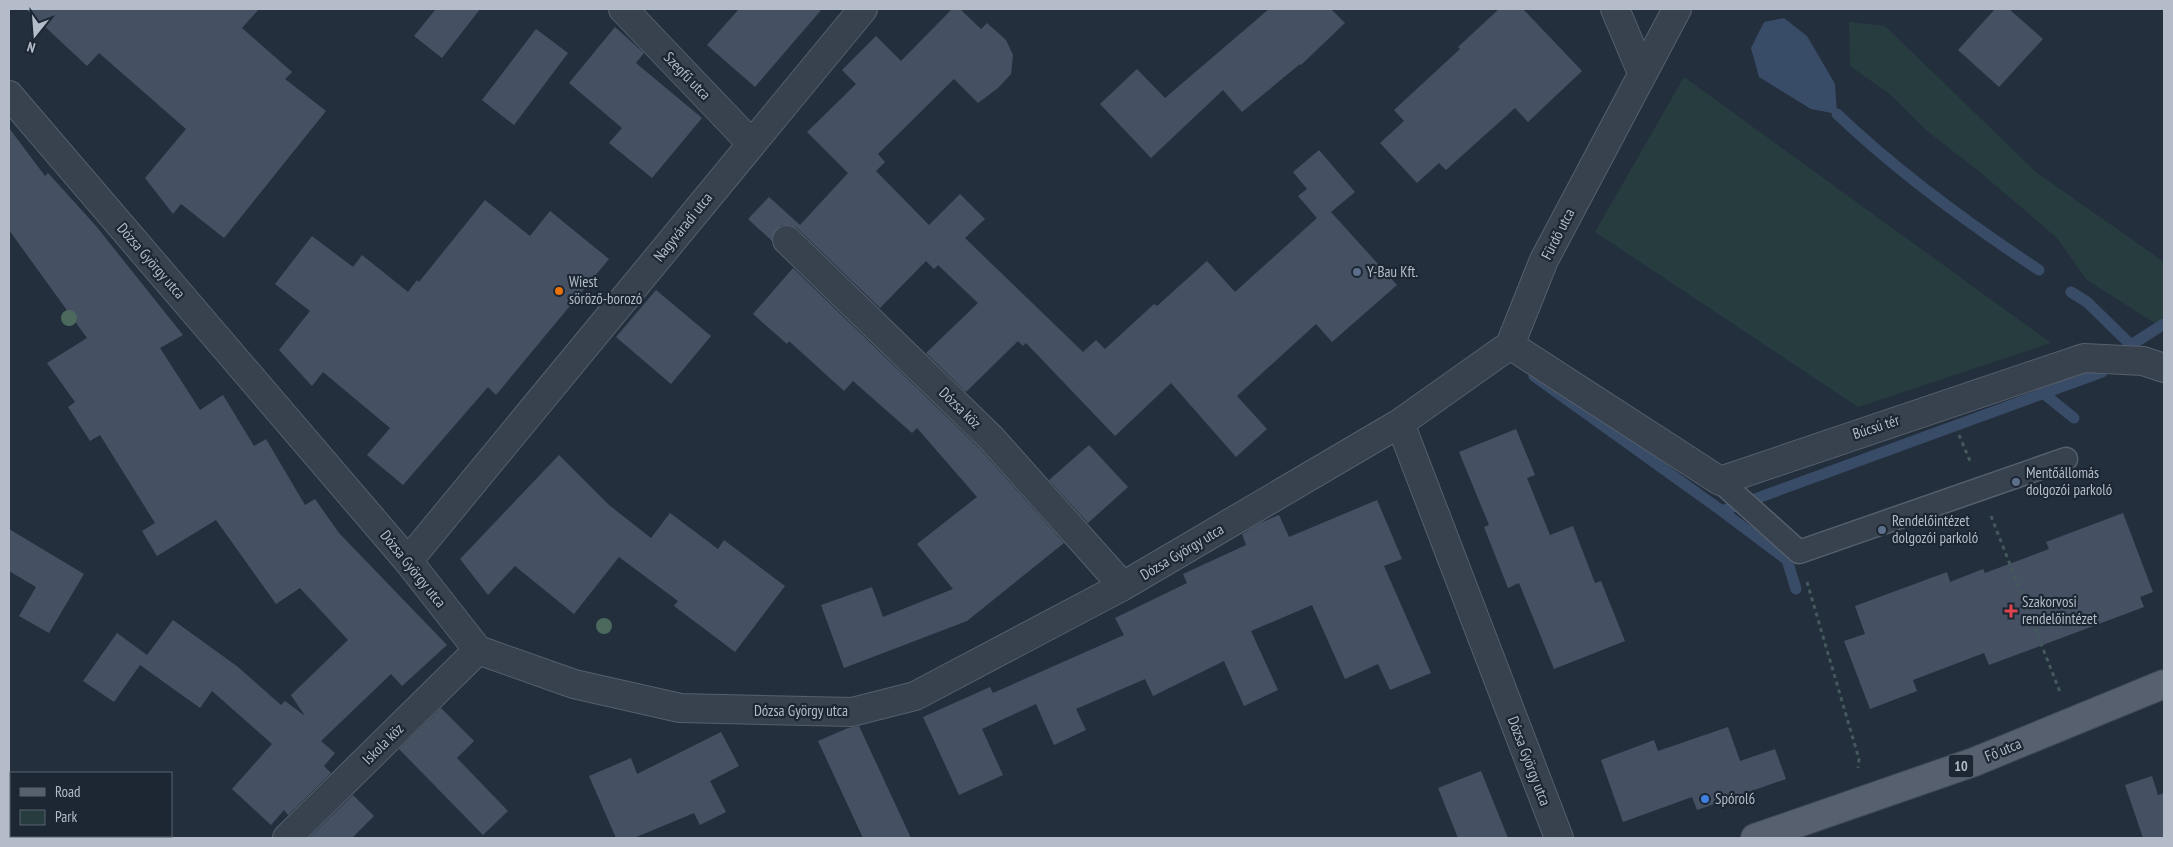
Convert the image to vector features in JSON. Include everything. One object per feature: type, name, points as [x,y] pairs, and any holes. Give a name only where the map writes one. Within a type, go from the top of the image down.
[{"type":"main road","name":"Fő utca","points":[[1755,838],[1853,802],[1974,762],[2164,684]]},
{"type":"street","name":"Szegfű utca","points":[[623,9],[751,143]]},
{"type":"street","name":"Nagyváradi utca","points":[[408,561],[863,9]]},
{"type":"street","points":[[1615,9],[1642,73]]},
{"type":"street","name":"Fürdő utca","points":[[1510,344],[1544,260],[1677,9]]},
{"type":"street","name":"Dózsa György utca","points":[[9,95],[408,561],[478,650],[574,684],[680,708],[782,712],[852,712],[915,696],[1123,586],[1400,423],[1559,838]]},
{"type":"street","name":"Dózsa köz","points":[[787,240],[991,438],[1123,586]]},
{"type":"street","points":[[1400,423],[1510,344],[1726,486]]},
{"type":"street","name":"Búcsú tér","points":[[1726,486],[2084,358],[2143,361],[2164,368]]},
{"type":"street","name":"Iskola köz","points":[[287,838],[478,650]]},
{"type":"lane","points":[[1726,486],[1799,552],[2066,459]]},
{"type":"path","points":[[1962,442],[2072,722]]},
{"type":"path","points":[[1799,552],[1833,676],[1859,759],[1853,802]]},
{"type":"green space","points":[[1849,22],[1885,26],[2036,172],[2164,262],[2164,329],[2087,280],[2057,238],[1981,173],[1927,131],[1892,96],[1850,66]]},
{"type":"green space","points":[[1684,77],[2051,343],[1858,407],[1595,232]]},
{"type":"water","points":[[1784,18],[1807,36],[1835,84],[1837,114],[1811,109],[1759,77],[1751,48],[1764,22]]},
{"type":"building","points":[[26,9],[259,9],[242,28],[292,72],[285,79],[326,111],[224,238],[181,204],[173,214],[145,178],[186,129],[99,53],[87,66]]},
{"type":"building","points":[[436,9],[480,9],[442,58],[414,36]]},
{"type":"building","points":[[739,9],[822,9],[755,87],[707,45]]},
{"type":"building","points":[[952,9],[960,9],[981,29],[987,23],[1006,40],[1013,55],[1011,74],[998,88],[978,103],[954,79],[878,154],[885,162],[876,171],[929,225],[960,194],[985,219],[965,238],[1083,352],[1096,340],[1105,349],[1154,304],[1157,306],[1207,261],[1235,292],[1317,218],[1298,196],[1307,189],[1293,172],[1319,150],[1355,192],[1331,212],[1397,285],[1332,342],[1316,324],[1237,396],[1267,429],[1236,457],[1171,383],[1115,436],[1026,343],[1023,346],[1018,341],[966,392],[926,353],[978,303],[938,265],[934,269],[926,261],[880,308],[797,228],[790,225],[782,225],[776,230],[772,241],[748,219],[769,197],[800,225],[848,173],[807,132],[856,84],[842,70],[876,36],[901,61]]},
{"type":"building","points":[[1269,9],[1331,9],[1345,23],[1301,65],[1242,112],[1223,90],[1151,158],[1100,104],[1137,69],[1165,98]]},
{"type":"building","points":[[1499,9],[1523,9],[1582,71],[1528,122],[1515,108],[1446,170],[1439,163],[1417,183],[1380,143],[1404,121],[1394,110],[1460,49],[1458,47]]},
{"type":"building","points":[[1995,9],[2009,9],[2043,39],[1999,87],[1958,50]]},
{"type":"building","points":[[615,27],[644,53],[636,63],[702,118],[652,178],[609,143],[622,128],[569,83]]},
{"type":"building","points":[[536,29],[568,53],[514,125],[482,100]]},
{"type":"building","points":[[9,128],[45,176],[48,173],[96,226],[183,335],[160,348],[200,410],[223,395],[254,446],[266,439],[305,505],[315,499],[339,533],[447,645],[402,686],[391,674],[321,741],[335,753],[324,766],[331,773],[288,815],[284,810],[271,825],[232,789],[272,744],[212,691],[200,708],[140,665],[114,702],[83,681],[117,633],[147,655],[173,620],[238,667],[281,705],[285,701],[305,716],[291,695],[348,640],[300,588],[276,604],[216,520],[157,556],[142,531],[155,523],[100,435],[90,441],[68,407],[75,402],[47,363],[87,338],[9,230]]},
{"type":"building","points":[[485,200],[530,236],[550,211],[609,259],[496,395],[488,387],[403,485],[367,455],[390,428],[323,372],[312,386],[279,350],[310,311],[275,284],[312,236],[353,267],[362,255],[408,292],[417,280],[419,282]]},
{"type":"building","points":[[793,268],[980,449],[1064,543],[967,621],[844,668],[821,605],[872,587],[883,617],[953,589],[917,544],[977,497],[917,428],[912,433],[853,381],[844,391],[789,341],[787,344],[753,314]]},
{"type":"building","points":[[656,290],[711,336],[671,384],[616,337]]},
{"type":"building","points":[[1516,429],[1535,475],[1527,478],[1550,535],[1573,526],[1595,583],[1601,581],[1625,641],[1554,669],[1519,583],[1508,588],[1484,527],[1489,525],[1459,452]]},
{"type":"building","points":[[1089,445],[1128,487],[1088,523],[1049,480]]},
{"type":"building","points":[[559,455],[609,505],[651,538],[670,513],[718,549],[724,540],[785,586],[735,652],[674,606],[678,601],[619,557],[574,614],[515,566],[488,595],[460,559]]},
{"type":"building","points":[[1377,500],[1402,559],[1384,566],[1431,673],[1390,690],[1378,664],[1345,679],[1312,605],[1251,631],[1278,690],[1244,706],[1224,661],[1153,696],[1145,679],[1076,709],[1086,730],[1054,745],[1036,704],[982,729],[1003,775],[959,795],[923,717],[990,687],[993,693],[1124,635],[1115,618],[1187,583],[1183,574],[1246,545],[1242,534],[1260,523],[1279,515],[1289,537]]},
{"type":"building","points":[[2123,513],[2153,592],[2140,597],[2144,607],[1989,665],[1984,653],[1913,680],[1917,691],[1870,709],[1844,641],[1865,634],[1855,606],[1947,572],[1950,582],[1983,569],[1985,573],[2049,549],[2046,542]]},
{"type":"building","points":[[9,529],[84,574],[49,633],[19,616],[36,587],[9,571]]},
{"type":"building","points":[[441,708],[474,741],[457,758],[508,811],[483,835],[399,749]]},
{"type":"building","points":[[859,726],[911,838],[863,838],[818,741],[848,728]]},
{"type":"building","points":[[1728,727],[1740,761],[1775,749],[1786,779],[1697,810],[1692,797],[1623,822],[1601,760],[1654,740],[1658,751]]},
{"type":"building","points":[[721,732],[739,766],[710,781],[726,812],[700,825],[694,813],[634,838],[616,838],[589,776],[631,758],[637,774]]},
{"type":"building","points":[[1481,771],[1508,838],[1458,838],[1438,788]]},
{"type":"building","points":[[2152,776],[2158,795],[2164,793],[2164,838],[2143,838],[2125,785]]},
{"type":"building","points":[[353,795],[374,816],[352,838],[310,837]]},
{"type":"waterway","points":[[1837,114],[1909,177],[1986,234],[2039,270]]},
{"type":"waterway","points":[[2071,292],[2087,302],[2131,345],[2164,324]]},
{"type":"waterway","points":[[1534,376],[1722,511],[2102,372]]},
{"type":"waterway","points":[[2043,393],[2074,418]]},
{"type":"waterway","points":[[1722,511],[1787,560],[1796,589]]},
{"type":"place","name":"Y-Bau Kft.","points":[[1357,272]]},
{"type":"place","name":"Wiest söröző-borozó","points":[[559,291]]},
{"type":"place","name":"Mentőállomás dolgozói parkoló","points":[[2016,482]]},
{"type":"place","name":"Rendelőintézet dolgozói parkoló","points":[[1882,530]]},
{"type":"place","name":"Szakorvosi rendelőintézet","points":[[2011,611]]},
{"type":"place","name":"Spórol6","points":[[1705,799]]}]
